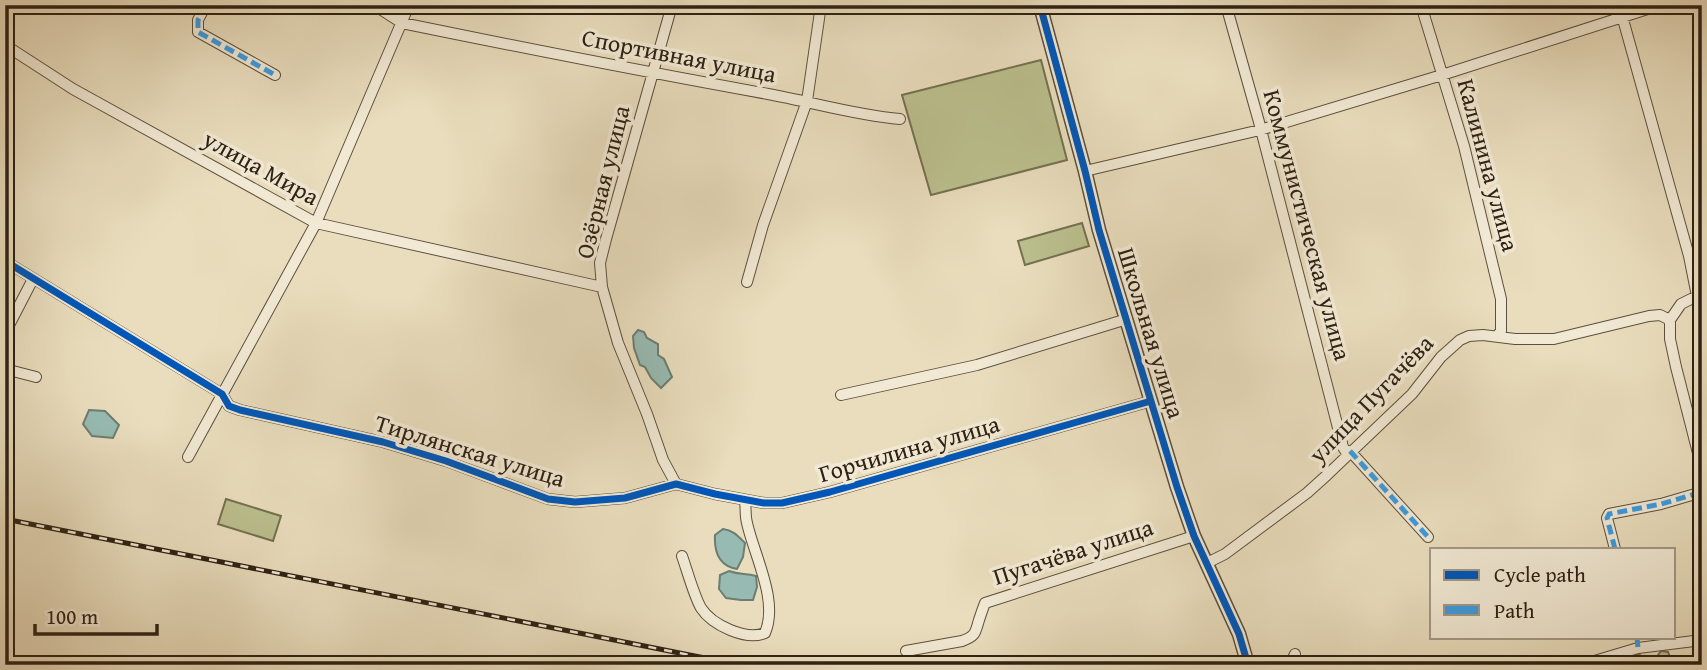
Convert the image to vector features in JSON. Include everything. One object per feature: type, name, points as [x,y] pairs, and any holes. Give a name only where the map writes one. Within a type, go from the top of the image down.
[{"type":"street","points":[[206,5],[198,20],[198,32],[275,75]]},
{"type":"street","name":"Спортивная улица","points":[[374,5],[402,23],[652,74],[900,119]]},
{"type":"street","points":[[188,457],[316,223],[409,5]]},
{"type":"street","name":"Озёрная улица","points":[[673,5],[600,263],[602,287],[618,343],[663,460],[676,484]]},
{"type":"street","points":[[747,282],[807,101],[821,5]]},
{"type":"street","name":"Школьная улица","points":[[1040,5],[1099,230],[1177,487],[1194,536],[1239,634],[1248,665]]},
{"type":"street","name":"Коммунистическая улица","points":[[1226,5],[1343,447],[1349,453]]},
{"type":"street","name":"Калинина улица","points":[[1422,5],[1464,146],[1501,299],[1501,331],[1497,335]]},
{"type":"street","points":[[1615,548],[1607,517],[1609,514],[1661,504],[1702,492],[1698,453],[1670,339],[1670,320],[1681,304],[1700,297],[1619,5]]},
{"type":"street","points":[[1085,171],[1260,130],[1660,5]]},
{"type":"street","name":"улица Мира","points":[[5,46],[73,89],[316,223],[602,287]]},
{"type":"street","name":"Тирлянская улица","points":[[5,261],[222,394],[229,406],[240,410],[383,442],[446,461],[548,499],[575,502],[625,498],[676,484]]},
{"type":"street","points":[[5,333],[33,279]]},
{"type":"street","name":"улица Пугачёва","points":[[1206,563],[1225,554],[1307,493],[1412,394],[1440,357],[1460,340],[1469,336],[1497,335],[1515,339],[1554,339],[1649,316],[1661,315],[1670,320]]},
{"type":"street","points":[[841,395],[977,365],[1126,319]]},
{"type":"street","points":[[5,369],[36,377]]},
{"type":"street","name":"Горчилина улица","points":[[676,484],[745,500],[782,503],[1151,401]]},
{"type":"street","points":[[1349,453],[1428,537]]},
{"type":"street","points":[[681,556],[702,609],[716,622],[749,635],[765,633],[768,626],[768,602],[746,521],[745,500]]},
{"type":"street","name":"Пугачёва улица","points":[[906,651],[970,638],[977,632],[985,603],[1194,536]]},
{"type":"street","points":[[1637,638],[1638,648]]},
{"type":"street","points":[[1581,665],[1638,648],[1702,639]]},
{"type":"street","points":[[1290,665],[1295,654]]},
{"type":"green space","points":[[1041,60],[1067,160],[931,195],[902,95]]},
{"type":"green space","points":[[1082,223],[1089,246],[1025,265],[1018,241]]},
{"type":"green space","points":[[226,499],[281,516],[273,541],[218,524]]},
{"type":"green space","points":[[1661,651],[1668,652],[1673,665],[1619,665],[1620,661],[1625,661],[1632,652],[1640,655],[1643,661],[1652,663]]},
{"type":"water","points":[[638,330],[658,344],[658,355],[664,359],[672,377],[661,388],[645,367],[640,365],[633,336]]},
{"type":"water","points":[[89,410],[105,411],[119,425],[113,438],[92,436],[83,424]]},
{"type":"water","points":[[723,529],[733,532],[745,543],[743,557],[737,569],[722,561],[715,547],[715,535]]},
{"type":"water","points":[[729,571],[756,576],[757,587],[753,600],[726,598],[719,589],[720,575]]},
{"type":"railway","points":[[5,519],[740,665]]},
{"type":"marked path","points":[[206,5],[198,20],[198,32],[275,75]]},
{"type":"marked path","points":[[1350,451],[1428,537]]},
{"type":"marked path","points":[[1615,548],[1607,518],[1609,514],[1661,504],[1702,492]]},
{"type":"marked path","points":[[1637,638],[1638,648]]},
{"type":"marked path","points":[[1290,665],[1295,654]]},
{"type":"cycle path","points":[[1040,5],[1099,230],[1177,487],[1194,536],[1239,634],[1248,665]]},
{"type":"cycle path","points":[[5,261],[222,394],[229,406],[383,442],[446,461],[548,499],[575,502],[625,498],[676,484],[764,503],[782,503],[830,492],[1151,401]]}]
